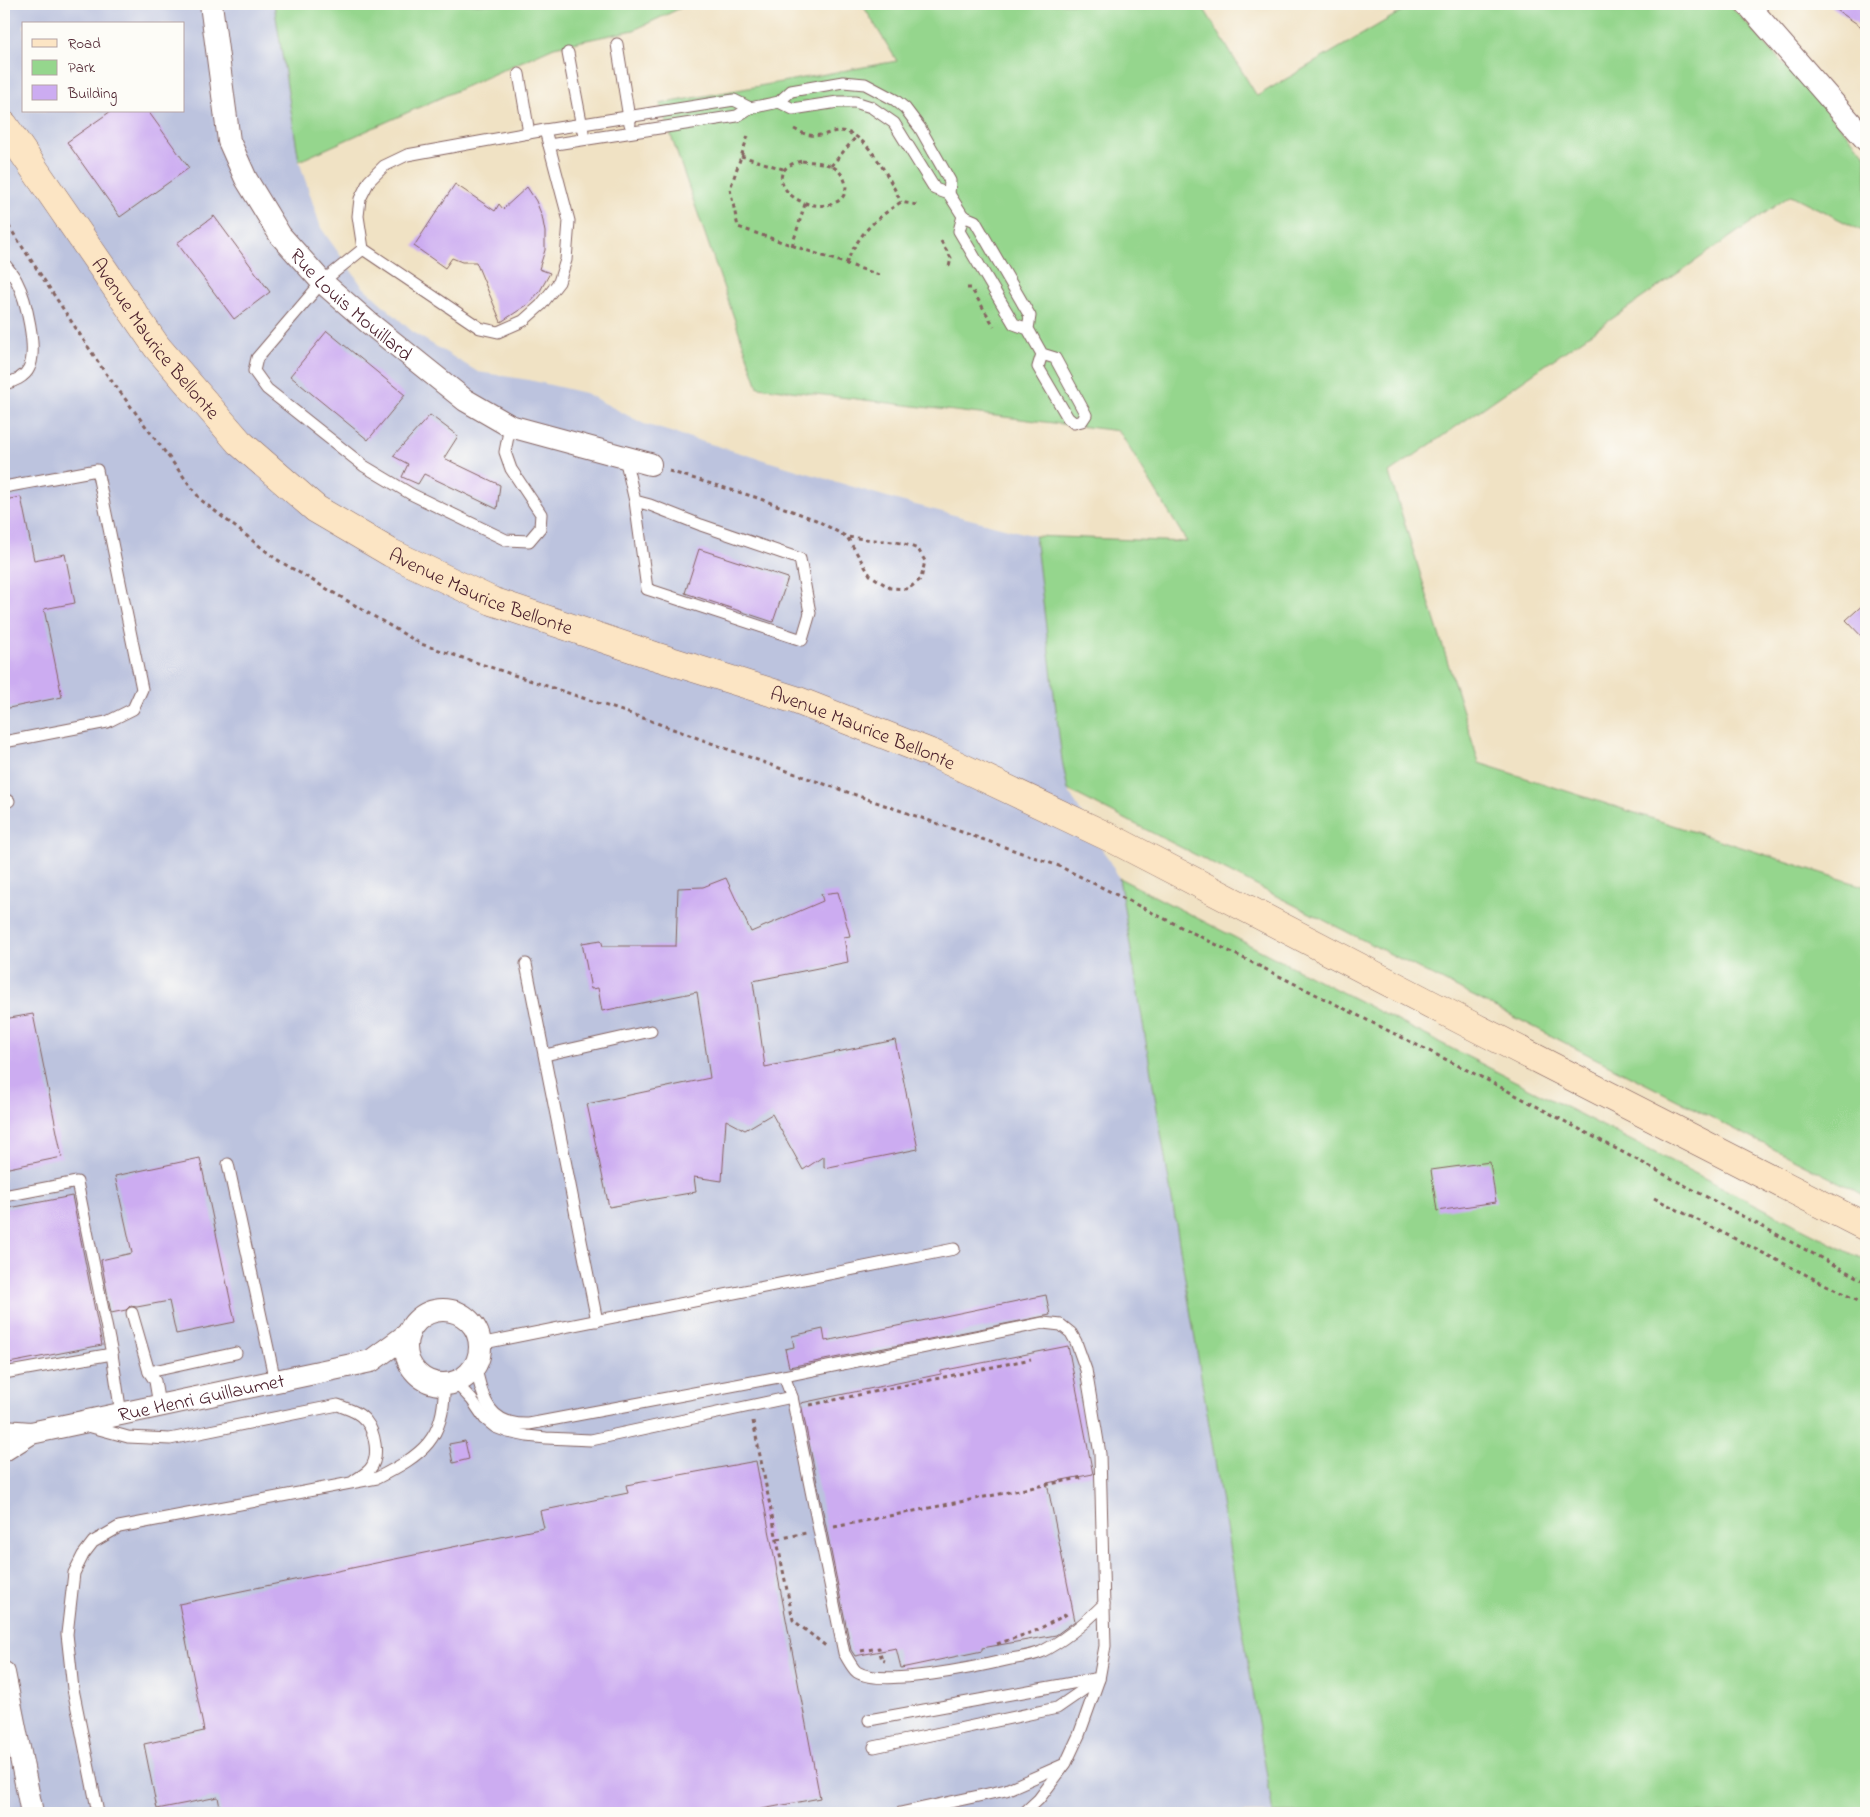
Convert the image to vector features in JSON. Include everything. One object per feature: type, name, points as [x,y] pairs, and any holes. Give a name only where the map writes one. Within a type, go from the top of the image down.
[{"type":"main road","name":"Avenue Maurice Bellonte","points":[[4,125],[157,347],[239,442],[316,509],[391,553],[492,601],[655,656],[796,700],[936,755],[1115,840],[1866,1227]]},
{"type":"street","name":"Rue Louis Mouillard","points":[[211,4],[229,140],[246,178],[280,235],[322,282],[369,324],[465,400],[510,426],[650,464]]},
{"type":"street","points":[[1747,4],[1866,140]]},
{"type":"street","points":[[442,1310],[453,1312],[467,1320],[477,1334],[477,1355],[470,1372],[449,1383],[433,1383],[414,1371],[406,1354],[408,1334],[421,1317],[431,1312],[442,1310]]},
{"type":"street","name":"Rue Henri Guillaumet","points":[[372,1361],[408,1334]]},
{"type":"street","name":"Rue Henri Guillaumet","points":[[4,1431],[30,1433],[372,1361],[414,1371]]},
{"type":"street","name":"Rue Henri Guillaumet","points":[[4,1450],[30,1433]]},
{"type":"street","points":[[4,1673],[9,1726],[32,1813]]},
{"type":"lane","points":[[617,44],[632,133]]},
{"type":"lane","points":[[568,53],[585,140]]},
{"type":"lane","points":[[519,74],[529,133]]},
{"type":"lane","points":[[549,145],[737,116],[750,108],[779,102],[791,91],[843,82],[865,84],[905,108],[920,128],[950,180],[949,194]]},
{"type":"lane","points":[[546,130],[569,221],[566,260],[559,282],[540,305],[523,321],[498,332],[480,328],[363,249],[358,216],[360,199],[369,180],[384,166],[408,155],[529,133],[546,130],[581,124],[734,100],[750,108]]},
{"type":"lane","points":[[779,102],[793,109],[838,102],[855,102],[871,107],[894,123],[935,188],[949,194],[963,216],[975,221],[1030,316],[1028,329],[1042,354],[1055,358],[1086,415],[1082,421],[1074,423],[1068,418],[1038,368],[1042,354]]},
{"type":"lane","points":[[963,216],[959,231],[1014,324],[1028,329]]},
{"type":"lane","points":[[363,249],[322,282],[257,358],[254,371],[267,389],[364,466],[411,494],[506,540],[529,541],[540,528],[541,514],[511,469],[505,452],[510,426]]},
{"type":"lane","points":[[4,263],[17,282],[30,324],[32,354],[29,369],[14,382],[4,384]]},
{"type":"lane","points":[[625,458],[635,502],[647,589],[802,640],[810,613],[800,559],[650,505],[635,502]]},
{"type":"lane","points":[[4,487],[97,470],[142,689],[133,709],[107,722],[4,742]]},
{"type":"lane","points":[[526,964],[597,1321]]},
{"type":"lane","points":[[544,1055],[651,1031]]},
{"type":"lane","points":[[228,1164],[275,1381]]},
{"type":"lane","points":[[4,1196],[77,1182],[112,1354],[121,1414]]},
{"type":"lane","points":[[954,1249],[597,1321],[477,1355],[483,1398],[492,1412],[503,1420],[517,1425],[784,1376],[1043,1323],[1060,1325],[1071,1332],[1086,1370],[1100,1454],[1105,1646],[1098,1678],[1079,1735],[1066,1763],[1039,1799],[1024,1813]]},
{"type":"lane","points":[[132,1313],[149,1372],[155,1381],[160,1405]]},
{"type":"lane","points":[[149,1372],[236,1353]]},
{"type":"lane","points":[[4,1373],[112,1354]]},
{"type":"lane","points":[[784,1376],[794,1402],[844,1653],[856,1671],[868,1676],[930,1675],[1039,1653],[1084,1624],[1104,1604]]},
{"type":"lane","points":[[98,1813],[73,1689],[67,1634],[74,1573],[83,1555],[93,1542],[120,1527],[285,1494],[378,1478],[403,1465],[431,1441],[445,1406],[449,1383],[472,1400],[485,1419],[495,1427],[527,1436],[546,1438],[591,1440],[794,1402]]},
{"type":"lane","points":[[76,1423],[128,1437],[170,1438],[338,1405],[352,1410],[366,1420],[374,1437],[375,1454],[371,1468],[350,1484]]},
{"type":"lane","points":[[869,1720],[1098,1678]]},
{"type":"lane","points":[[874,1747],[1057,1708],[1098,1678]]},
{"type":"lane","points":[[900,1813],[1006,1790],[1066,1763]]},
{"type":"path","points":[[794,129],[807,135],[819,136],[840,131],[856,137],[869,148],[885,169],[901,202]]},
{"type":"path","points":[[748,136],[730,189],[738,227],[882,276]]},
{"type":"path","points":[[831,166],[856,137]]},
{"type":"path","points":[[741,156],[783,169]]},
{"type":"path","points":[[802,160],[831,166],[844,177],[846,183],[844,196],[838,201],[817,206],[805,204],[785,190],[781,176],[783,169],[791,163],[802,160]]},
{"type":"path","points":[[846,264],[859,238],[876,220],[901,202],[917,205]]},
{"type":"path","points":[[792,246],[805,204]]},
{"type":"path","points":[[4,219],[102,368],[201,500],[276,559],[421,644],[643,718],[790,772],[1060,866],[1491,1082],[1866,1282]]},
{"type":"path","points":[[941,241],[951,258],[949,267]]},
{"type":"path","points":[[968,288],[971,288],[994,326]]},
{"type":"path","points":[[650,464],[758,498],[816,520],[846,537],[902,543],[918,549],[925,561],[921,579],[908,589],[890,588],[870,575],[846,537]]},
{"type":"path","points":[[1654,1198],[1866,1305]]},
{"type":"path","points":[[794,1402],[1031,1359]]},
{"type":"path","points":[[752,1416],[793,1620],[835,1654],[879,1648],[882,1660],[888,1662]]},
{"type":"path","points":[[777,1539],[1100,1474]]},
{"type":"path","points":[[990,1647],[1035,1631],[1073,1611]]},
{"type":"shaded area","points":[[4,4],[274,4],[299,161],[321,228],[362,286],[414,333],[478,372],[529,380],[585,393],[644,424],[900,501],[1035,536],[1062,760],[1068,790],[1119,878],[1273,1813],[4,1813]]},
{"type":"green space","points":[[274,4],[689,4],[634,30],[554,47],[299,161]]},
{"type":"green space","points":[[862,4],[1201,4],[1257,96],[1414,4],[1729,4],[1866,155],[1866,233],[1791,195],[1389,473],[1479,763],[1866,887],[1866,1196],[1068,790],[1062,760],[1035,536],[1187,542],[1119,431],[758,387],[660,104],[897,61]]},
{"type":"green space","points":[[1119,878],[1866,1261],[1866,1813],[1273,1813]]},
{"type":"building","points":[[1828,4],[1866,4],[1866,30]]},
{"type":"building","points":[[110,112],[149,112],[189,168],[120,217],[67,142]]},
{"type":"building","points":[[455,184],[495,211],[499,204],[503,209],[527,187],[536,201],[542,216],[545,232],[545,250],[539,269],[550,273],[540,291],[527,305],[501,322],[476,262],[462,262],[452,258],[445,268],[414,246]]},
{"type":"building","points":[[214,216],[270,292],[234,319],[177,243]]},
{"type":"building","points":[[327,331],[405,395],[368,440],[290,376]]},
{"type":"building","points":[[430,415],[458,436],[444,458],[500,485],[497,509],[424,474],[418,484],[402,477],[408,464],[393,456]]},
{"type":"building","points":[[21,497],[34,560],[65,554],[75,603],[44,609],[62,697],[4,709],[4,500]]},
{"type":"building","points":[[699,549],[788,578],[773,622],[685,593]]},
{"type":"building","points":[[1866,602],[1866,641],[1846,620]]},
{"type":"building","points":[[726,878],[751,932],[823,901],[821,894],[838,892],[850,936],[844,937],[848,962],[753,981],[765,1067],[895,1040],[918,1149],[824,1168],[824,1156],[803,1170],[772,1114],[745,1130],[726,1120],[722,1181],[694,1177],[696,1192],[609,1207],[587,1104],[710,1078],[697,992],[602,1011],[598,988],[591,989],[582,943],[601,940],[603,946],[676,946],[678,888],[703,887]]},
{"type":"building","points":[[33,1014],[62,1157],[4,1169],[4,1019]]},
{"type":"building","points":[[200,1158],[235,1322],[176,1334],[169,1301],[137,1307],[130,1306],[126,1310],[111,1313],[101,1260],[132,1253],[115,1176]]},
{"type":"building","points":[[1490,1162],[1496,1202],[1437,1211],[1431,1170]]},
{"type":"building","points":[[72,1196],[102,1345],[4,1364],[4,1209]]},
{"type":"building","points":[[1046,1295],[1050,1315],[789,1367],[785,1349],[794,1347],[792,1336],[823,1329],[825,1341]]},
{"type":"building","points":[[1068,1346],[1093,1474],[1047,1483],[1075,1621],[1056,1635],[982,1648],[982,1651],[901,1668],[896,1648],[855,1656],[851,1650],[801,1403],[941,1374],[941,1371]]},
{"type":"building","points":[[465,1441],[469,1459],[453,1463],[449,1444]]},
{"type":"building","points":[[756,1461],[820,1798],[741,1813],[221,1813],[218,1797],[157,1809],[144,1744],[204,1731],[179,1604],[544,1528],[540,1511],[628,1493],[626,1485]]}]
